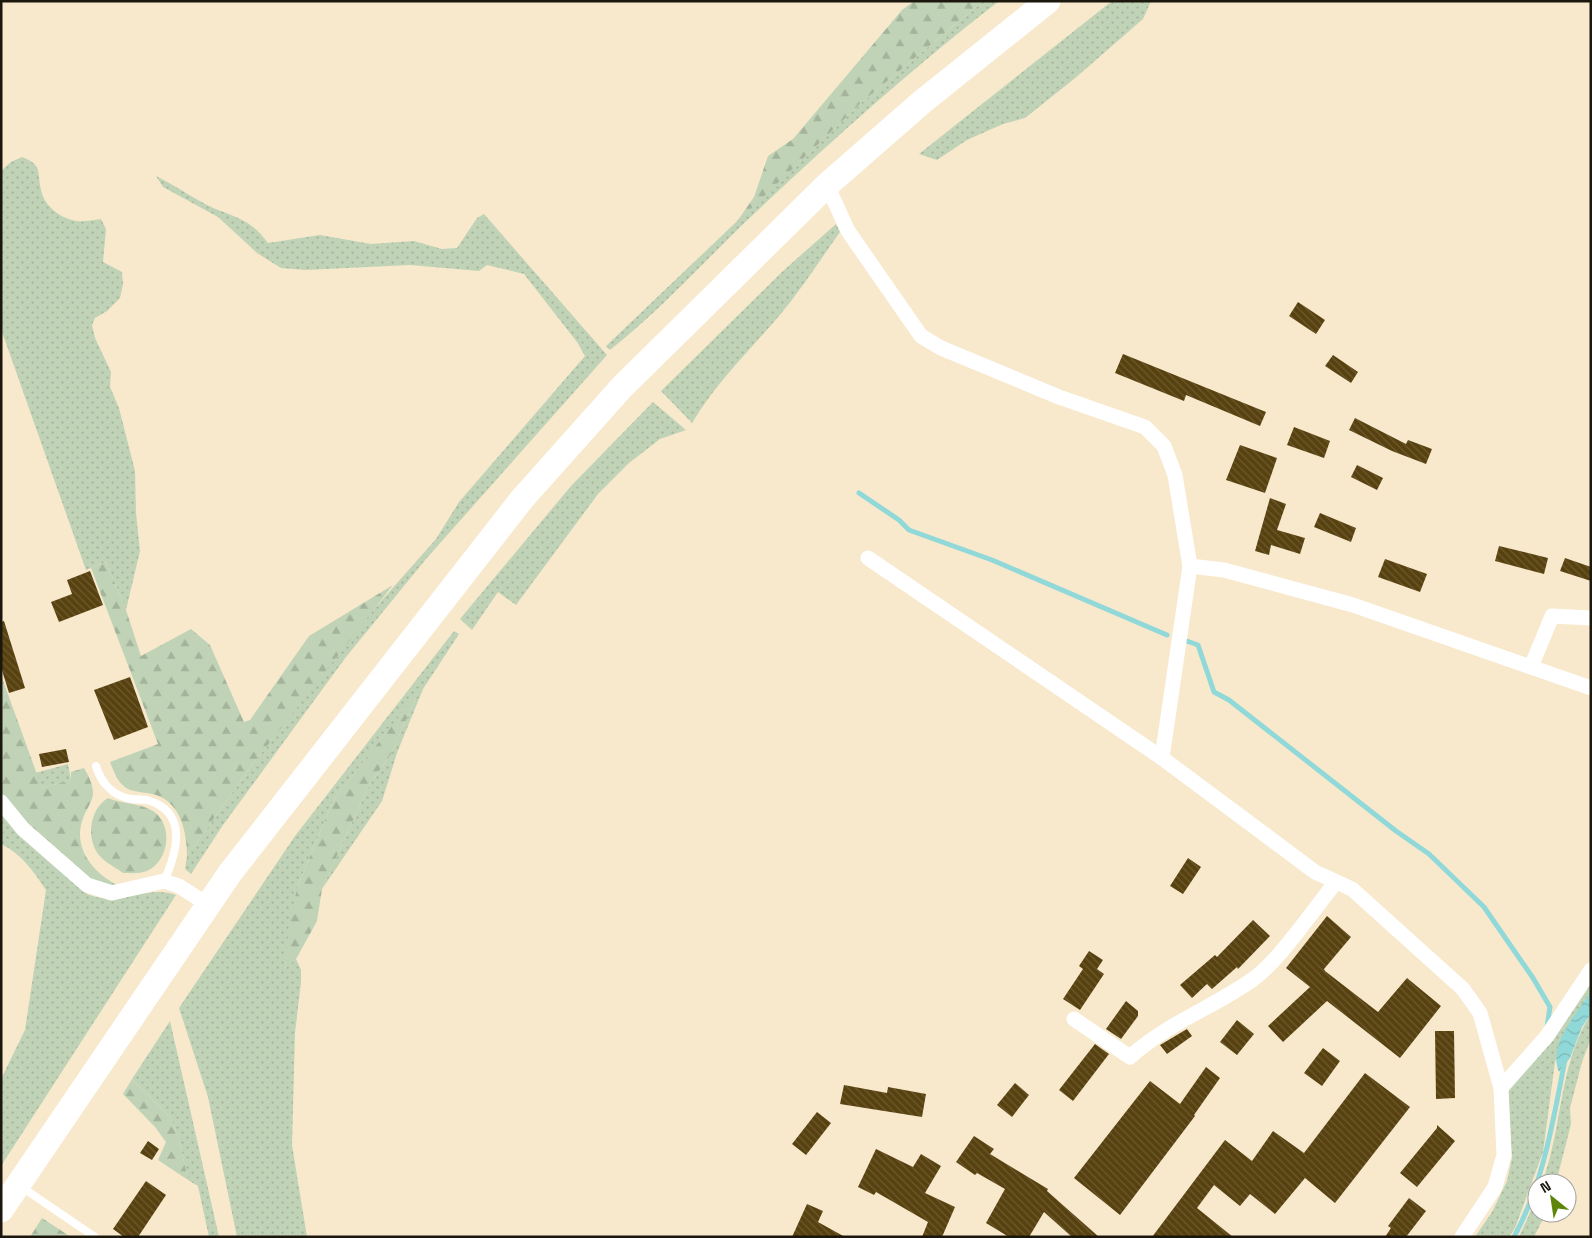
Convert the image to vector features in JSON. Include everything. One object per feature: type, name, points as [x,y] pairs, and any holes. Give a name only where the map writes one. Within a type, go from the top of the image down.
[{"type":"highway","points":[[1,1210],[208,904],[424,622],[522,499],[622,387],[827,184],[922,102],[1048,1]]},
{"type":"street","points":[[827,184],[848,231],[921,336],[941,348],[1058,397],[1145,427],[1164,446],[1175,475],[1190,566],[1162,758]]},
{"type":"street","points":[[868,558],[1162,758],[1315,872],[1352,889],[1463,989],[1480,1013],[1501,1088],[1504,1155],[1495,1187],[1462,1237]]},
{"type":"street","points":[[1190,566],[1224,570],[1353,605],[1591,688]]},
{"type":"street","points":[[1531,667],[1552,616],[1591,618]]},
{"type":"street","points":[[1,802],[23,829],[87,885],[112,892],[164,881],[179,886],[208,904]]},
{"type":"street","points":[[1074,1019],[1130,1057],[1147,1042],[1167,1029],[1252,980],[1271,962],[1336,882]]},
{"type":"street","points":[[1501,1088],[1547,1036],[1591,970]]},
{"type":"lane","points":[[96,766],[100,778],[114,794],[130,799],[146,800],[165,809],[173,822],[177,836],[176,850],[164,881]]},
{"type":"lane","points":[[18,1185],[95,1237]]},
{"type":"green space","points":[[914,1],[983,1],[861,103],[736,223],[754,197],[768,156],[793,139],[902,10]]},
{"type":"green space","points":[[983,1],[999,1],[905,77],[815,157],[667,300],[629,334],[610,350],[606,346],[861,103]]},
{"type":"green space","points":[[1112,1],[1151,1],[1143,19],[1074,79],[1025,118],[1003,124],[967,140],[937,160],[919,154]]},
{"type":"green space","points":[[22,157],[36,166],[43,196],[49,206],[59,215],[77,221],[101,219],[106,229],[103,262],[122,272],[123,284],[120,298],[107,311],[95,318],[92,325],[95,338],[111,372],[110,387],[119,408],[135,471],[136,513],[140,551],[126,610],[106,562],[86,570],[1,329],[1,171],[11,162]]},
{"type":"green space","points":[[156,176],[207,205],[247,223],[261,234],[268,243],[320,235],[371,244],[414,241],[442,249],[457,248],[477,218],[484,214],[607,355],[426,559],[346,657],[223,825],[191,874],[185,869],[187,856],[252,765],[360,625],[436,539],[459,502],[585,356],[577,342],[524,274],[487,265],[479,271],[410,265],[305,270],[281,268],[257,253],[218,217],[163,187]]},
{"type":"green space","points":[[836,224],[840,232],[803,285],[779,316],[722,381],[692,423],[661,391],[783,271]]},
{"type":"green space","points":[[653,402],[686,430],[660,439],[629,463],[598,494],[516,605],[498,592],[472,630],[460,619],[571,486]]},
{"type":"green space","points":[[106,562],[126,610],[141,656],[191,629],[210,645],[244,722],[250,720],[309,636],[393,585],[252,765],[187,856],[184,829],[177,812],[165,799],[126,788],[114,773],[110,762],[158,744],[91,568]]},
{"type":"green space","points":[[454,631],[459,634],[423,689],[397,753],[382,801],[322,889],[369,785],[391,754],[418,693],[334,799],[298,885],[285,968],[296,959],[301,970],[295,1033],[292,1145],[307,1237],[237,1237],[208,1097],[179,1008],[295,836]]},
{"type":"green space","points":[[1,675],[42,788],[71,780],[71,772],[84,768],[86,771],[91,783],[93,796],[83,818],[80,839],[87,858],[93,867],[119,886],[93,883],[37,836],[3,798],[1,794]]},
{"type":"green space","points":[[419,691],[391,754],[369,785],[322,889],[317,921],[296,959],[285,969],[289,923],[298,885],[334,799]]},
{"type":"green space","points":[[68,764],[71,780],[42,788],[35,773]]},
{"type":"green space","points":[[108,798],[148,808],[160,817],[166,834],[164,851],[160,859],[147,871],[123,873],[100,857],[94,847],[91,831],[94,816],[97,809]]},
{"type":"green space","points":[[1,813],[20,835],[87,894],[110,899],[154,892],[176,895],[1,1166],[1,1079],[25,1030],[46,890],[21,858],[1,844]]},
{"type":"green space","points":[[1591,979],[1591,992],[1567,1029],[1555,1062],[1543,1152],[1535,1173],[1527,1173],[1527,1195],[1515,1228],[1509,1237],[1475,1237],[1492,1212],[1507,1181],[1512,1158],[1508,1090]]},
{"type":"green space","points":[[1591,1014],[1591,1038],[1582,1062],[1570,1108],[1571,1124],[1559,1173],[1545,1173],[1572,1054]]},
{"type":"green space","points":[[170,1021],[219,1237],[209,1237],[198,1186],[188,1180],[178,1135],[170,1117],[132,1079]]},
{"type":"green space","points":[[132,1079],[170,1117],[178,1135],[188,1180],[158,1160],[166,1142],[155,1127],[123,1094]]},
{"type":"green space","points":[[42,1218],[71,1237],[30,1237]]},
{"type":"green space","points":[[1527,1219],[1527,1223],[1541,1223],[1534,1237],[1519,1237]]},
{"type":"water","points":[[1591,992],[1591,1014],[1582,1027],[1570,1058],[1559,1072],[1556,1062],[1560,1041],[1565,1030]]},
{"type":"building","points":[[1298,302],[1325,320],[1316,334],[1289,316]]},
{"type":"building","points":[[1123,354],[1266,412],[1260,426],[1186,395],[1184,401],[1115,373]]},
{"type":"building","points":[[1333,355],[1358,372],[1351,383],[1325,366]]},
{"type":"building","points":[[1355,418],[1406,444],[1408,440],[1432,449],[1426,464],[1392,451],[1349,430]]},
{"type":"building","points":[[1294,427],[1330,441],[1324,458],[1287,445]]},
{"type":"building","points":[[1240,445],[1277,458],[1265,493],[1226,480]]},
{"type":"building","points":[[1357,465],[1383,478],[1377,490],[1351,477]]},
{"type":"building","points":[[1270,498],[1286,504],[1277,530],[1305,538],[1300,554],[1271,545],[1269,555],[1255,551]]},
{"type":"building","points":[[1320,513],[1356,528],[1351,542],[1314,527]]},
{"type":"building","points":[[1499,546],[1548,558],[1544,574],[1495,561]]},
{"type":"building","points":[[1565,558],[1591,567],[1591,581],[1560,571]]},
{"type":"building","points":[[1385,559],[1427,574],[1420,592],[1378,577]]},
{"type":"building","points":[[90,571],[103,605],[59,622],[51,602],[72,594],[67,580]]},
{"type":"building","points":[[4,621],[25,688],[9,693],[1,667],[1,622]]},
{"type":"building","points":[[130,677],[148,727],[114,740],[94,690]]},
{"type":"building","points":[[66,749],[69,762],[42,767],[39,754]]},
{"type":"building","points":[[1188,858],[1201,867],[1183,894],[1170,886]]},
{"type":"building","points":[[1327,916],[1351,937],[1324,969],[1325,971],[1378,1012],[1407,978],[1441,1006],[1400,1058],[1327,1001],[1283,1042],[1268,1026],[1310,987],[1286,968]]},
{"type":"building","points":[[1253,920],[1270,936],[1238,969],[1237,967],[1212,989],[1207,984],[1192,998],[1180,985],[1215,955],[1217,957]]},
{"type":"building","points":[[1089,951],[1103,960],[1097,969],[1104,974],[1080,1010],[1063,999],[1083,969],[1079,966]]},
{"type":"building","points":[[1126,1001],[1138,1011],[1138,1016],[1121,1039],[1106,1029]]},
{"type":"building","points":[[1237,1020],[1254,1034],[1237,1055],[1220,1042]]},
{"type":"building","points":[[1187,1029],[1192,1036],[1167,1054],[1160,1045]]},
{"type":"building","points":[[1435,1031],[1454,1031],[1455,1098],[1436,1099]]},
{"type":"building","points":[[1095,1044],[1109,1054],[1073,1101],[1059,1090]]},
{"type":"building","points":[[1323,1048],[1340,1061],[1322,1086],[1304,1073]]},
{"type":"building","points":[[1206,1067],[1220,1078],[1195,1116],[1120,1215],[1074,1178],[1150,1081],[1180,1104]]},
{"type":"building","points":[[1365,1073],[1410,1107],[1335,1203],[1305,1178],[1275,1214],[1250,1194],[1240,1206],[1214,1185],[1197,1208],[1233,1237],[1152,1237],[1225,1140],[1252,1161],[1273,1131],[1304,1153]]},
{"type":"building","points":[[1015,1083],[1029,1095],[1012,1117],[997,1105]]},
{"type":"building","points":[[844,1085],[887,1093],[888,1087],[926,1094],[922,1117],[840,1104]]},
{"type":"building","points":[[817,1112],[831,1123],[806,1155],[792,1144]]},
{"type":"building","points":[[1437,1125],[1455,1141],[1417,1187],[1400,1173],[1437,1128]]},
{"type":"building","points":[[974,1136],[994,1149],[990,1154],[1048,1189],[1047,1191],[1099,1237],[1072,1237],[1044,1212],[1029,1237],[1009,1237],[986,1223],[1005,1189],[977,1173],[975,1175],[956,1162]]},
{"type":"building","points":[[148,1141],[159,1149],[152,1160],[140,1153]]},
{"type":"building","points":[[876,1149],[913,1167],[921,1154],[941,1166],[925,1193],[955,1207],[942,1237],[922,1237],[928,1222],[876,1192],[874,1195],[858,1187]]},
{"type":"building","points":[[146,1181],[166,1195],[138,1237],[124,1237],[113,1229]]},
{"type":"building","points":[[1409,1198],[1426,1211],[1406,1237],[1385,1237],[1391,1228],[1388,1226]]},
{"type":"building","points":[[807,1204],[823,1211],[818,1222],[845,1237],[792,1237]]},
{"type":"waterway","points":[[859,493],[899,520],[909,530],[992,560],[1167,635]]},
{"type":"waterway","points":[[1184,640],[1198,645],[1214,692],[1229,700],[1396,831],[1429,854],[1484,907],[1533,978],[1550,1007],[1547,1027]]},
{"type":"waterway","points":[[1514,1237],[1533,1195],[1540,1173],[1552,1128],[1565,1060]]}]
